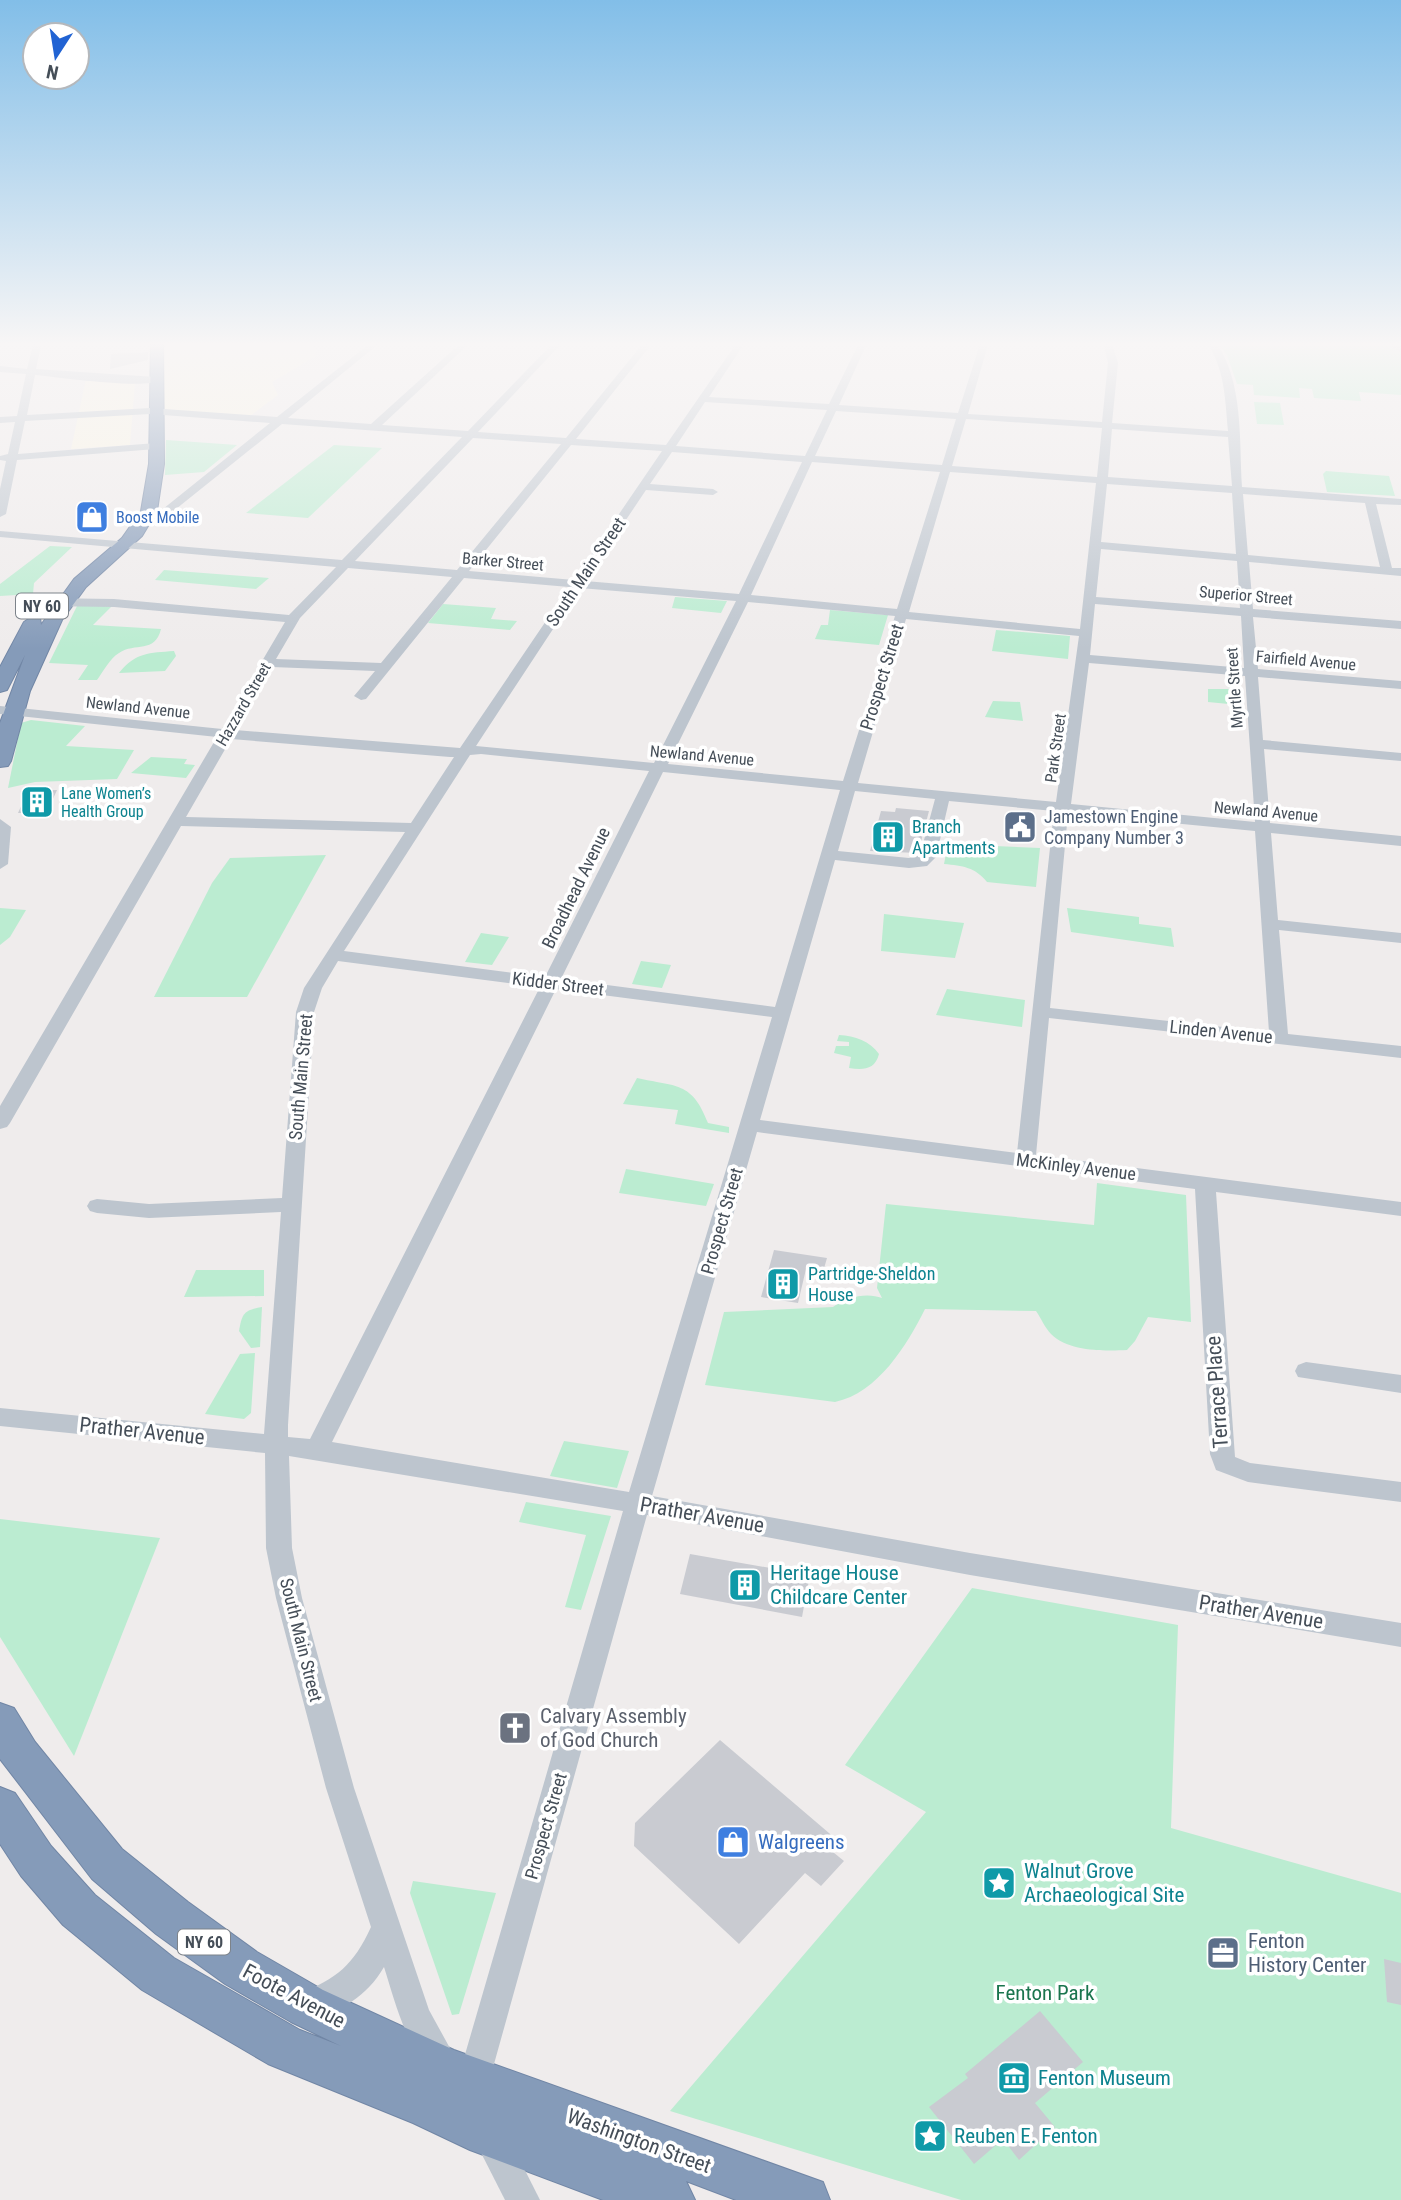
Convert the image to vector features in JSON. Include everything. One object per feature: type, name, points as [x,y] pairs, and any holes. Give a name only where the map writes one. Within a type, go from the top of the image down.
[{"type":"highway","name":"NY 60","points":[[0,761],[6,711],[62,582],[141,526],[152,501],[148,444]]},
{"type":"highway","name":"NY 60","points":[[139,464],[148,447]]},
{"type":"highway","name":"NY 60","points":[[116,544],[134,509],[138,486]]},
{"type":"highway","name":"NY 60","points":[[0,686],[54,602]]},
{"type":"highway","name":"Foote Avenue","points":[[7,1747],[107,1864],[172,1918],[241,1968],[468,2102]]},
{"type":"highway","name":"NY 60","points":[[0,1807],[36,1861],[79,1910],[158,1974],[285,2047],[429,2105],[468,2102],[670,2200]]},
{"type":"highway","name":"Washington Street","points":[[468,2102],[805,2200]]},
{"type":"street","points":[[0,514],[1,500],[16,444]]},
{"type":"street","points":[[141,526],[157,519],[251,444]]},
{"type":"street","name":"Hazzard Street","points":[[0,1123],[293,619],[461,444]]},
{"type":"street","points":[[361,696],[568,444]]},
{"type":"street","points":[[593,444],[1401,502]]},
{"type":"street","name":"South Main Street","points":[[523,2200],[468,2102],[416,2018],[340,1788],[289,1598],[279,1548],[276,1444],[303,1024],[313,988],[334,955],[464,752],[673,444]]},
{"type":"street","name":"Broadhead Avenue","points":[[317,1450],[743,599],[817,444]]},
{"type":"street","name":"Prospect Street","points":[[468,2102],[638,1504],[828,855],[954,444]]},
{"type":"street","name":"Park Street","points":[[1027,1160],[1059,819],[1083,658],[1105,444]]},
{"type":"street","name":"Myrtle Street","points":[[1234,444],[1279,1038]]},
{"type":"street","points":[[0,458],[148,447]]},
{"type":"street","points":[[643,487],[713,492]]},
{"type":"street","points":[[1370,500],[1387,571]]},
{"type":"street","name":"Barker Street","points":[[0,534],[891,611],[1085,633]]},
{"type":"street","points":[[1095,545],[1401,572]]},
{"type":"street","name":"Superior Street","points":[[1088,600],[1401,625]]},
{"type":"street","points":[[54,602],[114,603],[293,619]]},
{"type":"street","name":"Fairfield Avenue","points":[[1083,658],[1401,685]]},
{"type":"street","points":[[267,663],[386,667]]},
{"type":"street","name":"Newland Avenue","points":[[6,711],[226,733],[464,752],[481,750],[1401,841]]},
{"type":"street","points":[[1256,744],[1401,757]]},
{"type":"street","points":[[828,855],[922,862],[928,858],[943,796]]},
{"type":"street","points":[[175,821],[415,828]]},
{"type":"street","points":[[0,824],[3,827],[0,864]]},
{"type":"street","points":[[1270,924],[1401,937]]},
{"type":"street","name":"Kidder Street","points":[[334,955],[782,1013]]},
{"type":"street","name":"Linden Avenue","points":[[1041,1012],[1401,1052]]},
{"type":"street","name":"McKinley Avenue","points":[[750,1125],[1401,1209]]},
{"type":"street","name":"Terrace Place","points":[[1205,1183],[1213,1344],[1225,1463],[1248,1472],[1401,1492]]},
{"type":"street","points":[[97,1206],[149,1211],[291,1205]]},
{"type":"street","points":[[1306,1371],[1401,1384]]},
{"type":"street","name":"Prather Avenue","points":[[0,1417],[317,1450],[970,1564],[1401,1634]]},
{"type":"street","points":[[307,2006],[333,1997],[355,1984],[370,1964],[386,1928]]},
{"type":"shaded area","points":[[72,444],[130,444],[130,445],[71,449]]},
{"type":"green space","points":[[166,444],[237,445],[204,472],[165,475]]},
{"type":"green space","points":[[334,445],[382,448],[308,518],[246,513]]},
{"type":"green space","points":[[1326,471],[1389,476],[1395,496],[1327,492],[1323,474]]},
{"type":"green space","points":[[50,546],[72,547],[34,583],[33,594],[0,596],[0,584]]},
{"type":"green space","points":[[164,570],[269,578],[256,589],[155,580]]},
{"type":"green space","points":[[675,597],[727,601],[721,613],[672,608]]},
{"type":"green space","points":[[443,604],[496,608],[491,619],[517,621],[510,630],[428,623]]},
{"type":"green space","points":[[77,606],[112,606],[93,625],[161,629],[158,637],[149,645],[125,650],[116,655],[97,680],[78,680],[88,665],[49,663]]},
{"type":"green space","points":[[830,610],[888,615],[879,645],[815,639],[821,625],[828,625]]},
{"type":"green space","points":[[996,630],[1070,636],[1068,659],[992,651]]},
{"type":"green space","points":[[174,651],[176,656],[165,671],[119,673],[137,657]]},
{"type":"green space","points":[[1231,685],[1238,686],[1239,705],[1208,702],[1208,689],[1229,689]]},
{"type":"green space","points":[[993,701],[1020,702],[1023,721],[985,717]]},
{"type":"green space","points":[[31,720],[85,726],[66,746],[134,750],[117,779],[35,782],[8,788],[21,723]]},
{"type":"green space","points":[[151,757],[187,759],[184,764],[195,765],[186,778],[131,773]]},
{"type":"green space","points":[[948,844],[1040,848],[1036,887],[987,882],[968,868],[944,864]]},
{"type":"green space","points":[[326,855],[247,997],[154,997],[212,883],[230,858]]},
{"type":"green space","points":[[0,908],[26,910],[10,937],[0,945]]},
{"type":"green space","points":[[1067,908],[1139,917],[1139,924],[1171,928],[1174,947],[1071,932]]},
{"type":"green space","points":[[884,914],[964,923],[955,958],[881,951]]},
{"type":"green space","points":[[481,933],[509,937],[492,965],[465,962]]},
{"type":"green space","points":[[641,961],[671,965],[662,988],[632,984]]},
{"type":"green space","points":[[947,989],[1025,1000],[1022,1027],[936,1015]]},
{"type":"green space","points":[[839,1035],[856,1038],[871,1046],[879,1054],[875,1063],[864,1069],[849,1068],[851,1057],[834,1053],[836,1046],[849,1046],[849,1042],[837,1041]]},
{"type":"green space","points":[[637,1078],[681,1088],[696,1100],[708,1123],[729,1127],[729,1133],[675,1124],[678,1110],[623,1104]]},
{"type":"green space","points":[[626,1169],[714,1184],[706,1206],[619,1193]]},
{"type":"green space","points":[[1097,1183],[1186,1195],[1191,1322],[1148,1317],[1127,1350],[1098,1350],[1077,1347],[1059,1340],[1049,1332],[1036,1311],[925,1309],[889,1366],[865,1389],[850,1397],[835,1402],[705,1385],[724,1312],[833,1307],[857,1296],[882,1298],[877,1288],[886,1204],[1094,1225]]},
{"type":"green space","points":[[196,1270],[264,1270],[264,1296],[184,1297]]},
{"type":"green space","points":[[262,1307],[260,1347],[251,1348],[239,1331],[241,1320],[251,1309]]},
{"type":"green space","points":[[255,1353],[251,1413],[244,1419],[205,1414],[240,1354]]},
{"type":"green space","points":[[564,1441],[629,1451],[617,1488],[550,1476]]},
{"type":"green space","points":[[526,1502],[611,1516],[581,1610],[565,1607],[586,1535],[519,1522]]},
{"type":"green space","points":[[0,1519],[160,1538],[74,1756],[0,1637]]},
{"type":"green space","name":"Fenton Park","points":[[972,1588],[1178,1625],[1171,1828],[1401,1893],[1401,2200],[961,2200],[670,2111],[926,1812],[845,1765]]},
{"type":"green space","points":[[413,1881],[496,1893],[459,2014],[452,2015],[410,1893]]},
{"type":"building","name":"Lane Women’s Health Group","points":[[57,790],[47,812],[18,813],[28,791]]},
{"type":"building","name":"Branch Apartments","points":[[896,808],[929,811],[918,853],[870,851],[881,811],[895,812]]},
{"type":"building","name":"Partridge-Sheldon House","points":[[774,1250],[827,1258],[823,1272],[806,1269],[798,1303],[761,1297]]},
{"type":"building","name":"Heritage House Childcare Center","points":[[690,1554],[810,1575],[802,1617],[680,1594]]},
{"type":"building","name":"Walgreens","points":[[720,1740],[836,1839],[828,1848],[844,1861],[821,1886],[805,1873],[739,1944],[634,1846],[635,1823]]},
{"type":"building","points":[[1384,1959],[1401,1963],[1401,2005],[1387,2002]]},
{"type":"building","points":[[1040,2011],[1083,2062],[1035,2103],[1055,2127],[1019,2160],[1003,2139],[974,2164],[929,2107],[968,2078],[965,2074]]},
{"type":"place","name":"Boost Mobile","points":[[92,517]]},
{"type":"place","name":"Lane Women’s Health Group","points":[[37,802]]},
{"type":"place","name":"Jamestown Engine Company Number 3","points":[[1020,827]]},
{"type":"place","name":"Branch Apartments","points":[[888,837]]},
{"type":"place","name":"Partridge-Sheldon House","points":[[783,1284]]},
{"type":"place","name":"Heritage House Childcare Center","points":[[745,1585]]},
{"type":"place","name":"Calvary Assembly of God Church","points":[[515,1728]]},
{"type":"place","name":"Walgreens","points":[[733,1842]]},
{"type":"place","name":"Walnut Grove Archaeological Site","points":[[999,1883]]},
{"type":"place","name":"Fenton History Center","points":[[1223,1953]]},
{"type":"place","name":"Fenton Museum","points":[[1014,2078]]},
{"type":"place","name":"Reuben E. Fenton","points":[[930,2136]]}]
